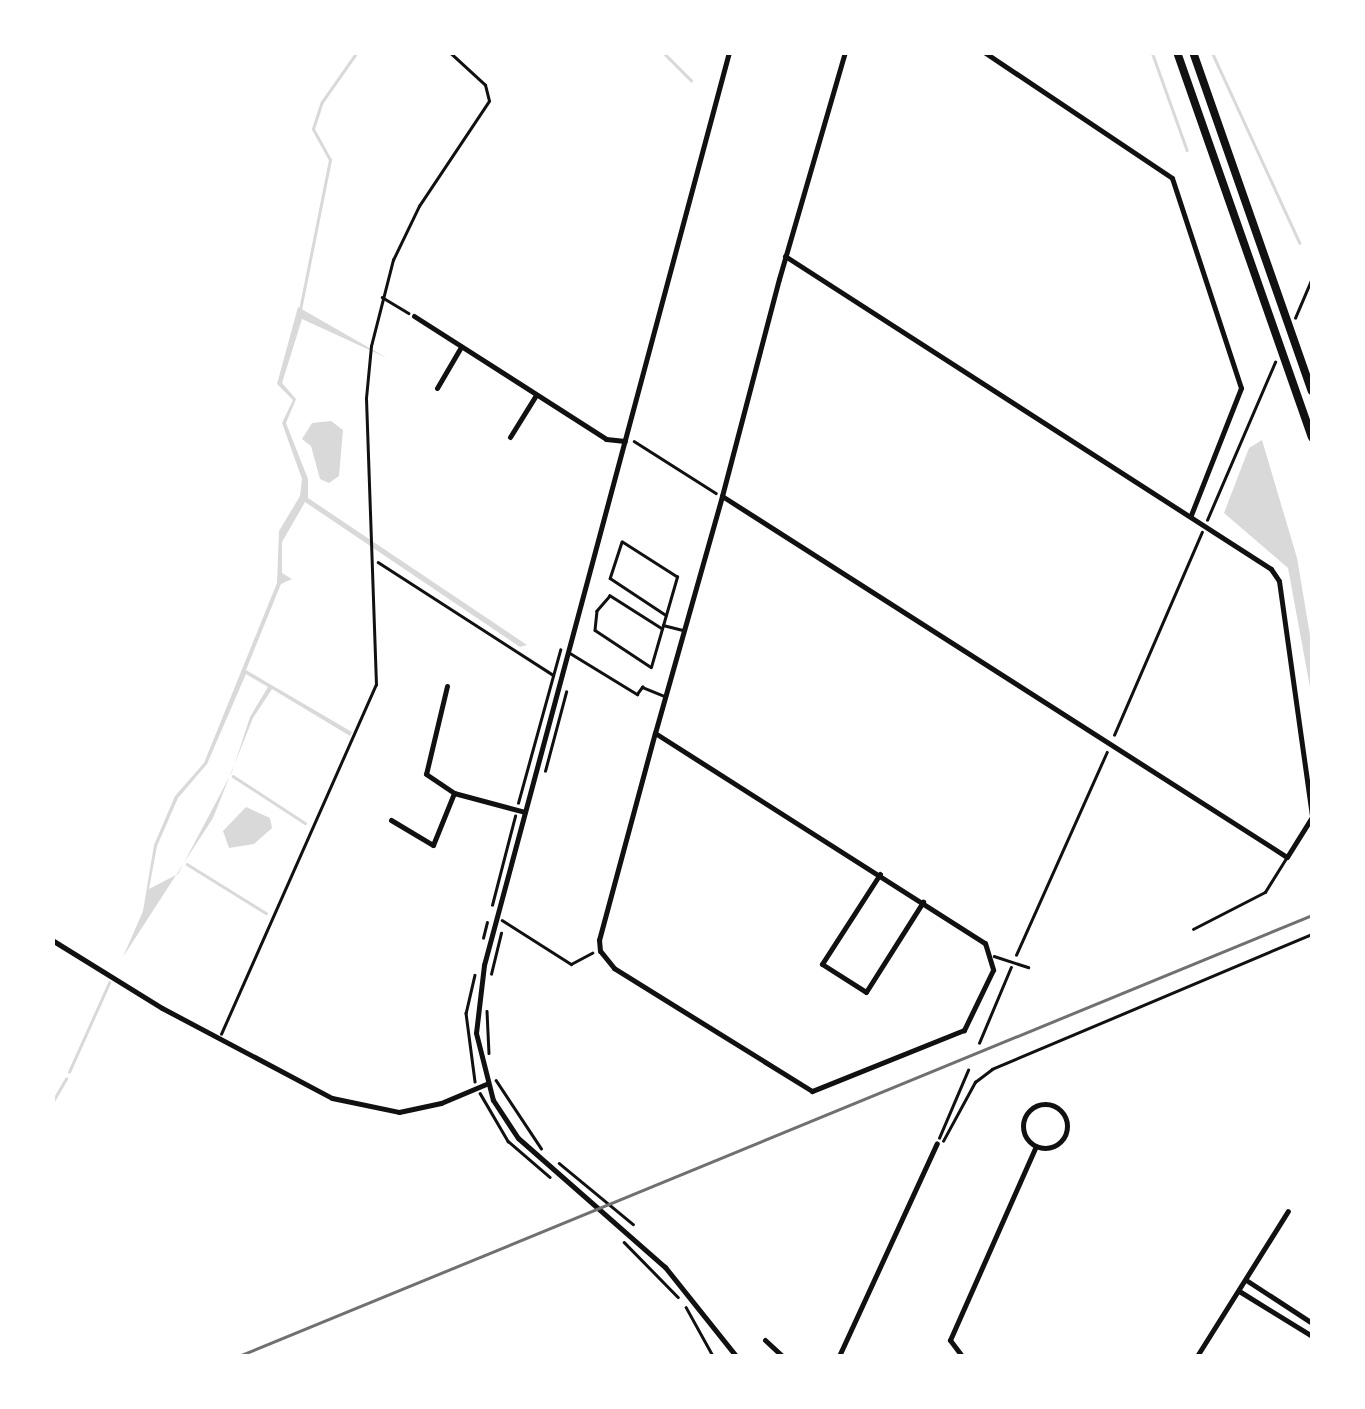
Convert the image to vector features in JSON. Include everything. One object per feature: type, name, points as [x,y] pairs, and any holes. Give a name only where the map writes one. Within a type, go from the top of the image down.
[{"type":"main road","points":[[1177,52],[1312,437]]},
{"type":"main road","points":[[1193,52],[1312,391]]},
{"type":"street","points":[[729,52],[496,917],[476,1007],[486,1084],[518,1138],[674,1276],[733,1355]]},
{"type":"street","points":[[655,733],[924,902],[994,956],[964,1030],[812,1091],[614,968],[600,951],[655,733],[785,256],[846,52]]},
{"type":"street","points":[[984,52],[1172,178],[1241,395],[1191,515]]},
{"type":"street","points":[[722,496],[1286,857],[1312,817],[1279,581],[1272,569],[785,256]]},
{"type":"street","points":[[414,316],[611,441],[625,441]]},
{"type":"street","points":[[437,388],[461,347]]},
{"type":"street","points":[[510,437],[536,395]]},
{"type":"street","points":[[446,686],[426,774],[454,793],[525,812]]},
{"type":"street","points":[[391,820],[433,845],[454,793]]},
{"type":"street","points":[[880,874],[822,964],[866,992],[924,902]]},
{"type":"street","points":[[52,940],[219,1040],[332,1098],[375,1111],[420,1109],[486,1084]]},
{"type":"street","points":[[1054,1106],[1066,1119],[1065,1136],[1053,1147],[1036,1146],[1024,1128],[1028,1112],[1054,1106]]},
{"type":"street","points":[[838,1356],[937,1143]]},
{"type":"street","points":[[962,1356],[950,1340],[1036,1146]]},
{"type":"street","points":[[1197,1356],[1288,1211]]},
{"type":"street","points":[[1246,1280],[1312,1323]]},
{"type":"street","points":[[1239,1291],[1312,1336]]},
{"type":"street","points":[[766,1340],[782,1356]]},
{"type":"lane","points":[[666,615],[610,578],[611,560],[622,542],[677,578],[666,615],[662,627],[652,667],[595,630],[598,611],[610,596],[662,627],[685,631]]},
{"type":"lane","points":[[568,652],[638,694],[642,686],[666,697]]},
{"type":"lane","points":[[1192,928],[1264,892],[1286,857]]},
{"type":"lane","points":[[994,956],[1028,967]]},
{"type":"path","points":[[219,1040],[376,685],[371,346],[382,297],[419,206],[489,101],[485,84],[449,52]]},
{"type":"path","points":[[382,297],[414,316]]},
{"type":"path","points":[[979,1044],[1256,404]]},
{"type":"path","points":[[625,441],[722,496]]},
{"type":"path","points":[[376,562],[553,675]]},
{"type":"path","points":[[480,950],[560,650]]},
{"type":"path","points":[[540,786],[569,680]]},
{"type":"path","points":[[488,987],[508,907]]},
{"type":"path","points":[[496,917],[571,964],[600,951]]},
{"type":"path","points":[[937,1143],[954,1130],[976,1082],[992,1069],[1312,934]]},
{"type":"path","points":[[477,965],[466,1013],[477,1087],[508,1142],[558,1184]]},
{"type":"path","points":[[487,1007],[490,1060]]},
{"type":"path","points":[[493,1070],[515,1117],[545,1152],[617,1207],[633,1224]]},
{"type":"path","points":[[937,1143],[968,1070]]},
{"type":"path","points":[[614,1232],[683,1302],[714,1356]]},
{"type":"shaded area","points":[[298,307],[387,358],[302,319],[282,383],[296,399],[286,423],[308,479],[308,498],[527,645],[520,647],[305,502],[282,542],[282,573],[292,579],[281,584],[246,670],[352,732],[350,736],[272,689],[253,718],[235,764],[250,717],[268,687],[246,674],[207,764],[178,798],[157,846],[149,889],[176,875],[123,957],[143,911],[154,845],[175,796],[204,763],[277,583],[279,531],[300,496],[302,479],[282,423],[293,400],[277,384]]},
{"type":"shaded area","points":[[331,421],[343,430],[339,476],[329,483],[320,479],[311,446],[302,439],[312,423]]},
{"type":"shaded area","points":[[1262,440],[1297,558],[1312,647],[1312,698],[1288,568],[1224,513],[1249,448]]},
{"type":"shaded area","points":[[230,777],[213,818],[184,863]]},
{"type":"shaded area","points":[[246,807],[270,818],[272,828],[254,844],[229,848],[223,831]]},
{"type":"waterway","points":[[300,310],[330,160],[313,129],[322,102],[357,52]]},
{"type":"waterway","points":[[663,52],[691,80]]},
{"type":"waterway","points":[[1152,52],[1187,150]]},
{"type":"waterway","points":[[1212,52],[1300,243]]},
{"type":"waterway","points":[[233,776],[305,823]]},
{"type":"waterway","points":[[187,864],[266,913]]},
{"type":"waterway","points":[[69,1072],[109,983]]},
{"type":"waterway","points":[[52,1103],[66,1079]]},
{"type":"railway","points":[[239,1356],[1312,915]]}]
